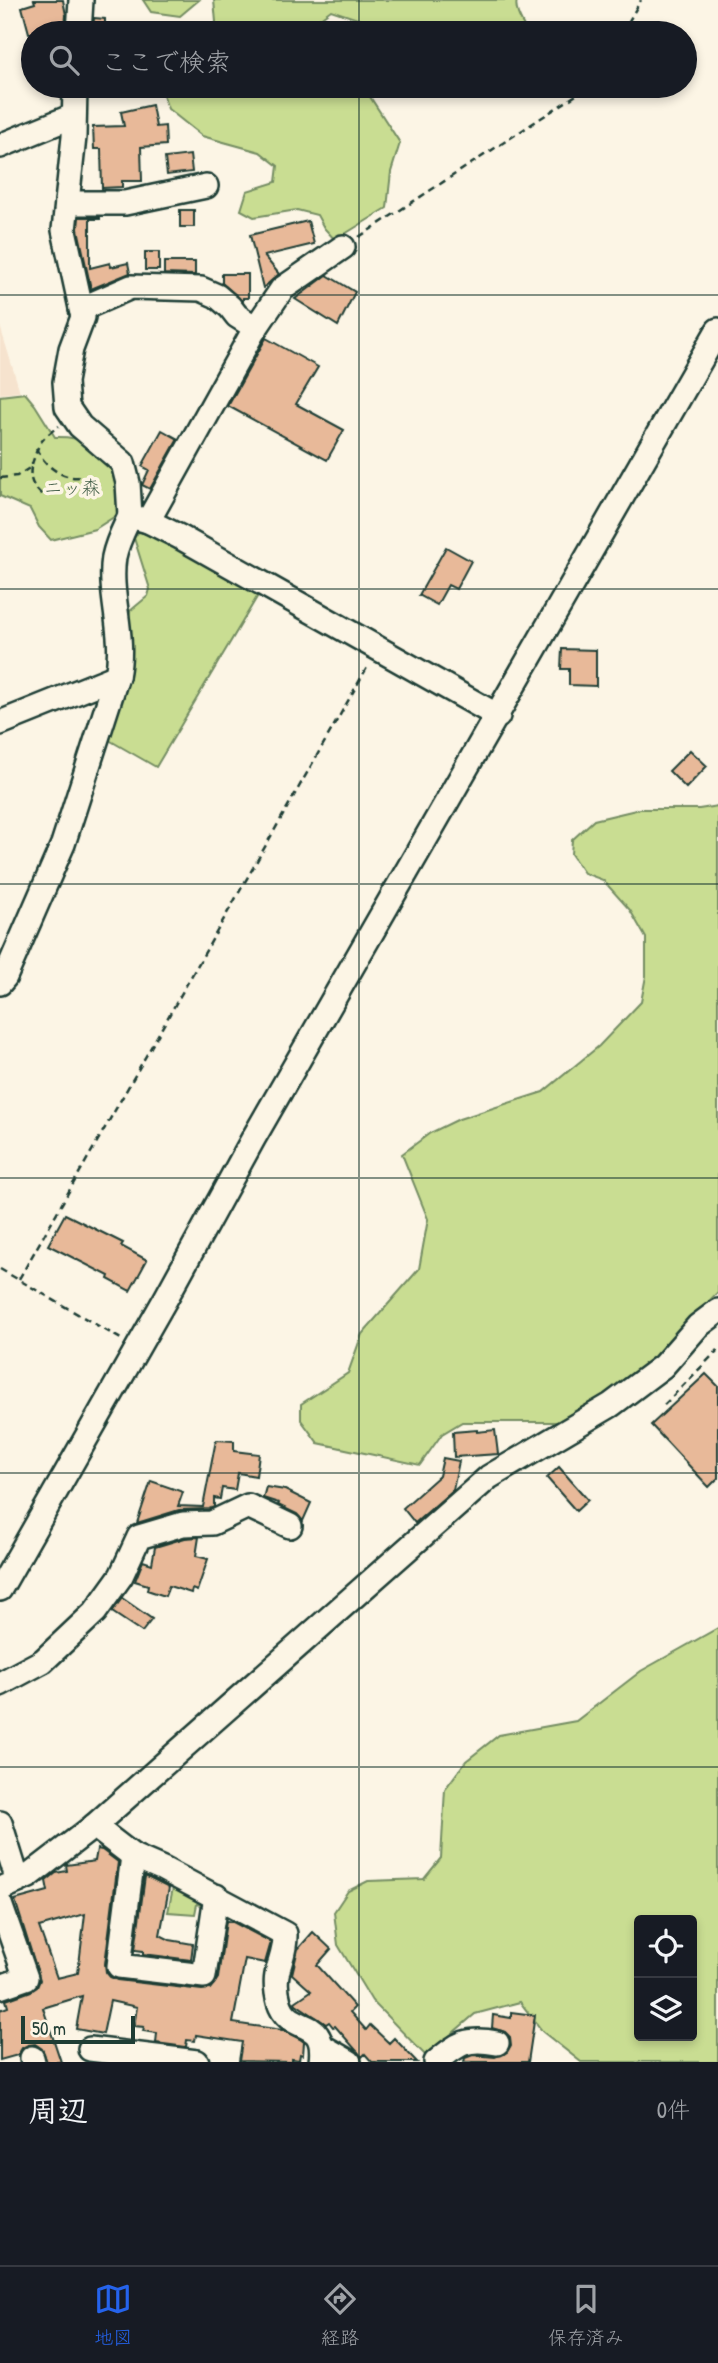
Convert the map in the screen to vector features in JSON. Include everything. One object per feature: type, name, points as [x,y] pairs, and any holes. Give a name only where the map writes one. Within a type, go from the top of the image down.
[{"type":"street","points":[[80,21],[81,0]]},
{"type":"street","points":[[74,98],[74,137],[64,230],[83,317],[71,349],[65,382],[67,407],[80,426],[123,463],[139,519],[180,537],[498,716]]},
{"type":"street","points":[[0,146],[73,116]]},
{"type":"street","points":[[67,204],[125,203],[206,186]]},
{"type":"street","points":[[0,982],[5,977],[63,844],[117,676],[121,637],[114,557],[282,289],[343,247]]},
{"type":"street","points":[[81,309],[131,287],[201,289],[217,296],[237,316],[256,328]]},
{"type":"street","points":[[0,1589],[253,1139],[718,330]]},
{"type":"street","points":[[0,723],[117,676]]},
{"type":"street","points":[[0,1823],[9,1885],[29,1876],[94,1826],[489,1477],[611,1405],[663,1366],[698,1326],[718,1311]]},
{"type":"street","points":[[0,1684],[43,1661],[95,1612],[121,1576],[139,1537],[183,1524],[212,1523],[248,1506],[290,1526]]},
{"type":"street","points":[[94,1826],[133,1856],[216,1896],[285,1934],[286,1947],[277,1965],[275,1983],[284,2014],[292,2021],[313,2029],[322,2054],[349,2062]]},
{"type":"street","points":[[133,1856],[119,1966],[204,1976],[216,1896]]},
{"type":"street","points":[[0,1904],[26,1978],[0,1987]]},
{"type":"street","points":[[436,2062],[453,2048],[476,2039],[497,2043]]},
{"type":"street","points":[[90,2049],[197,2062]]},
{"type":"path","points":[[629,21],[641,0]]},
{"type":"path","points":[[343,247],[572,98]]},
{"type":"path","points":[[43,495],[32,485],[29,477],[36,449],[46,436],[73,416]]},
{"type":"path","points":[[36,449],[41,461],[50,468],[71,478],[79,477]]},
{"type":"path","points":[[0,478],[17,475],[31,467]]},
{"type":"path","points":[[19,1279],[378,649]]},
{"type":"path","points":[[0,1269],[137,1349]]},
{"type":"path","points":[[664,1405],[718,1350]]},
{"type":"shaded area","points":[[0,326],[20,392],[0,394]]},
{"type":"green space","points":[[143,0],[199,0],[180,16],[151,12]]},
{"type":"green space","points":[[214,0],[517,0],[522,21],[362,21],[331,10],[319,19],[320,21],[216,21]]},
{"type":"green space","points":[[164,98],[371,98],[400,143],[391,172],[387,208],[335,240],[317,215],[297,210],[254,217],[241,210],[247,191],[276,182],[278,166],[260,152],[202,136],[168,109]]},
{"type":"green space","name":"ニッ森","points":[[25,393],[55,437],[75,438],[90,444],[116,467],[120,513],[95,529],[51,540],[39,527],[30,509],[0,496],[0,396]]},
{"type":"green space","points":[[150,529],[260,592],[156,767],[109,740],[108,733],[130,611],[148,596],[150,589],[134,538],[140,530]]},
{"type":"green space","points":[[718,806],[718,1292],[650,1361],[569,1422],[462,1422],[442,1434],[420,1465],[318,1443],[301,1420],[301,1404],[348,1373],[362,1334],[419,1269],[428,1219],[402,1154],[430,1133],[459,1119],[543,1092],[599,1046],[641,1002],[646,976],[646,938],[630,910],[603,880],[584,873],[571,854],[572,840],[594,820],[640,809],[699,809]]},
{"type":"green space","points":[[718,1628],[718,2062],[581,2062],[543,2032],[520,2002],[475,2014],[426,2056],[372,2001],[338,1945],[334,1912],[348,1891],[368,1881],[424,1879],[441,1858],[445,1789],[466,1761],[499,1735],[576,1721],[641,1671]]},
{"type":"green space","points":[[174,1883],[202,1896],[204,1906],[197,1904],[195,1914],[168,1912]]},
{"type":"building","points":[[34,0],[63,0],[66,21],[26,21],[22,7],[35,3]]},
{"type":"building","points":[[152,105],[156,127],[165,126],[166,145],[141,147],[142,181],[122,181],[122,187],[102,188],[101,149],[94,149],[93,127],[124,126],[121,112]]},
{"type":"building","points":[[190,155],[192,172],[167,175],[165,158]]},
{"type":"building","points":[[180,210],[194,210],[194,227],[180,227]]},
{"type":"building","points":[[79,217],[100,217],[90,219],[90,268],[110,263],[111,267],[128,263],[130,273],[91,289],[78,229]]},
{"type":"building","points":[[308,221],[314,244],[264,256],[279,274],[263,288],[250,235]]},
{"type":"building","points":[[145,252],[159,252],[159,270],[145,270]]},
{"type":"building","points":[[164,262],[195,262],[195,275],[164,274]]},
{"type":"building","points":[[222,274],[248,274],[248,298],[243,298],[243,302],[222,283]]},
{"type":"building","points":[[327,275],[355,292],[338,326],[295,299]]},
{"type":"building","points":[[266,338],[318,367],[296,404],[344,430],[327,460],[228,406]]},
{"type":"building","points":[[162,430],[178,439],[150,489],[142,485],[149,470],[142,466]]},
{"type":"building","points":[[446,547],[471,561],[456,589],[448,585],[437,605],[419,595]]},
{"type":"building","points":[[562,649],[596,650],[596,686],[569,685],[569,669],[561,669]]},
{"type":"building","points":[[690,750],[707,766],[686,788],[669,771]]},
{"type":"building","points":[[65,1214],[123,1243],[121,1246],[147,1260],[130,1291],[108,1279],[109,1276],[48,1245]]},
{"type":"building","points":[[706,1374],[718,1386],[718,1478],[709,1487],[651,1425]]},
{"type":"building","points":[[495,1430],[498,1454],[454,1457],[453,1432]]},
{"type":"building","points":[[216,1440],[234,1441],[234,1451],[259,1454],[256,1476],[238,1473],[235,1490],[222,1488],[220,1499],[214,1498],[214,1507],[209,1509],[179,1510],[137,1523],[151,1481],[183,1492],[178,1506],[203,1507]]},
{"type":"building","points":[[443,1458],[459,1461],[453,1490],[415,1523],[403,1508],[439,1476]]},
{"type":"building","points":[[559,1467],[588,1500],[576,1511],[547,1478]]},
{"type":"building","points":[[266,1487],[285,1490],[311,1503],[303,1521],[297,1514],[278,1505],[279,1503],[263,1498]]},
{"type":"building","points":[[199,1537],[196,1556],[208,1559],[197,1591],[192,1589],[191,1593],[169,1586],[165,1596],[147,1590],[148,1585],[135,1581],[143,1561],[152,1564],[155,1547],[185,1538]]},
{"type":"building","points":[[122,1598],[152,1619],[142,1632],[112,1612]]},
{"type":"building","points":[[97,1849],[118,1862],[105,1964],[110,1977],[117,1980],[210,1989],[218,1978],[226,1921],[233,1922],[271,1942],[265,1963],[245,1959],[233,2023],[282,2030],[300,2039],[304,2042],[303,2055],[300,2054],[299,2060],[239,2061],[242,2042],[196,2035],[195,2041],[187,2040],[186,2047],[156,2043],[157,2033],[143,2031],[144,2027],[134,2026],[137,2007],[110,2001],[103,2034],[76,2029],[82,1996],[43,2008],[61,2062],[47,2062],[42,2049],[35,2044],[22,2048],[18,2055],[0,2060],[0,2010],[8,2007],[6,2000],[31,1991],[37,1987],[40,1980],[15,1900],[48,1891],[46,1881],[56,1873],[67,1871],[66,1865],[95,1861]],"holes":[[[85,1914],[78,1973],[57,1978],[39,1927]]]},
{"type":"building","points":[[145,1876],[169,1888],[160,1935],[170,1940],[193,1944],[191,1960],[143,1954],[143,1951],[135,1950]]},
{"type":"building","points":[[313,1932],[331,1949],[317,1965],[355,2007],[350,2012],[366,2030],[370,2025],[389,2043],[394,2038],[417,2062],[372,2062],[365,2054],[362,2057],[335,2026],[329,2022],[326,2024],[296,2004],[295,2002],[311,1991],[292,1974],[298,1949]]},
{"type":"building","points":[[511,2012],[535,2015],[528,2062],[464,2062],[465,2058],[473,2055],[495,2057],[507,2052],[511,2045],[510,2037],[505,2032],[492,2028],[493,2015],[511,2018]]}]
